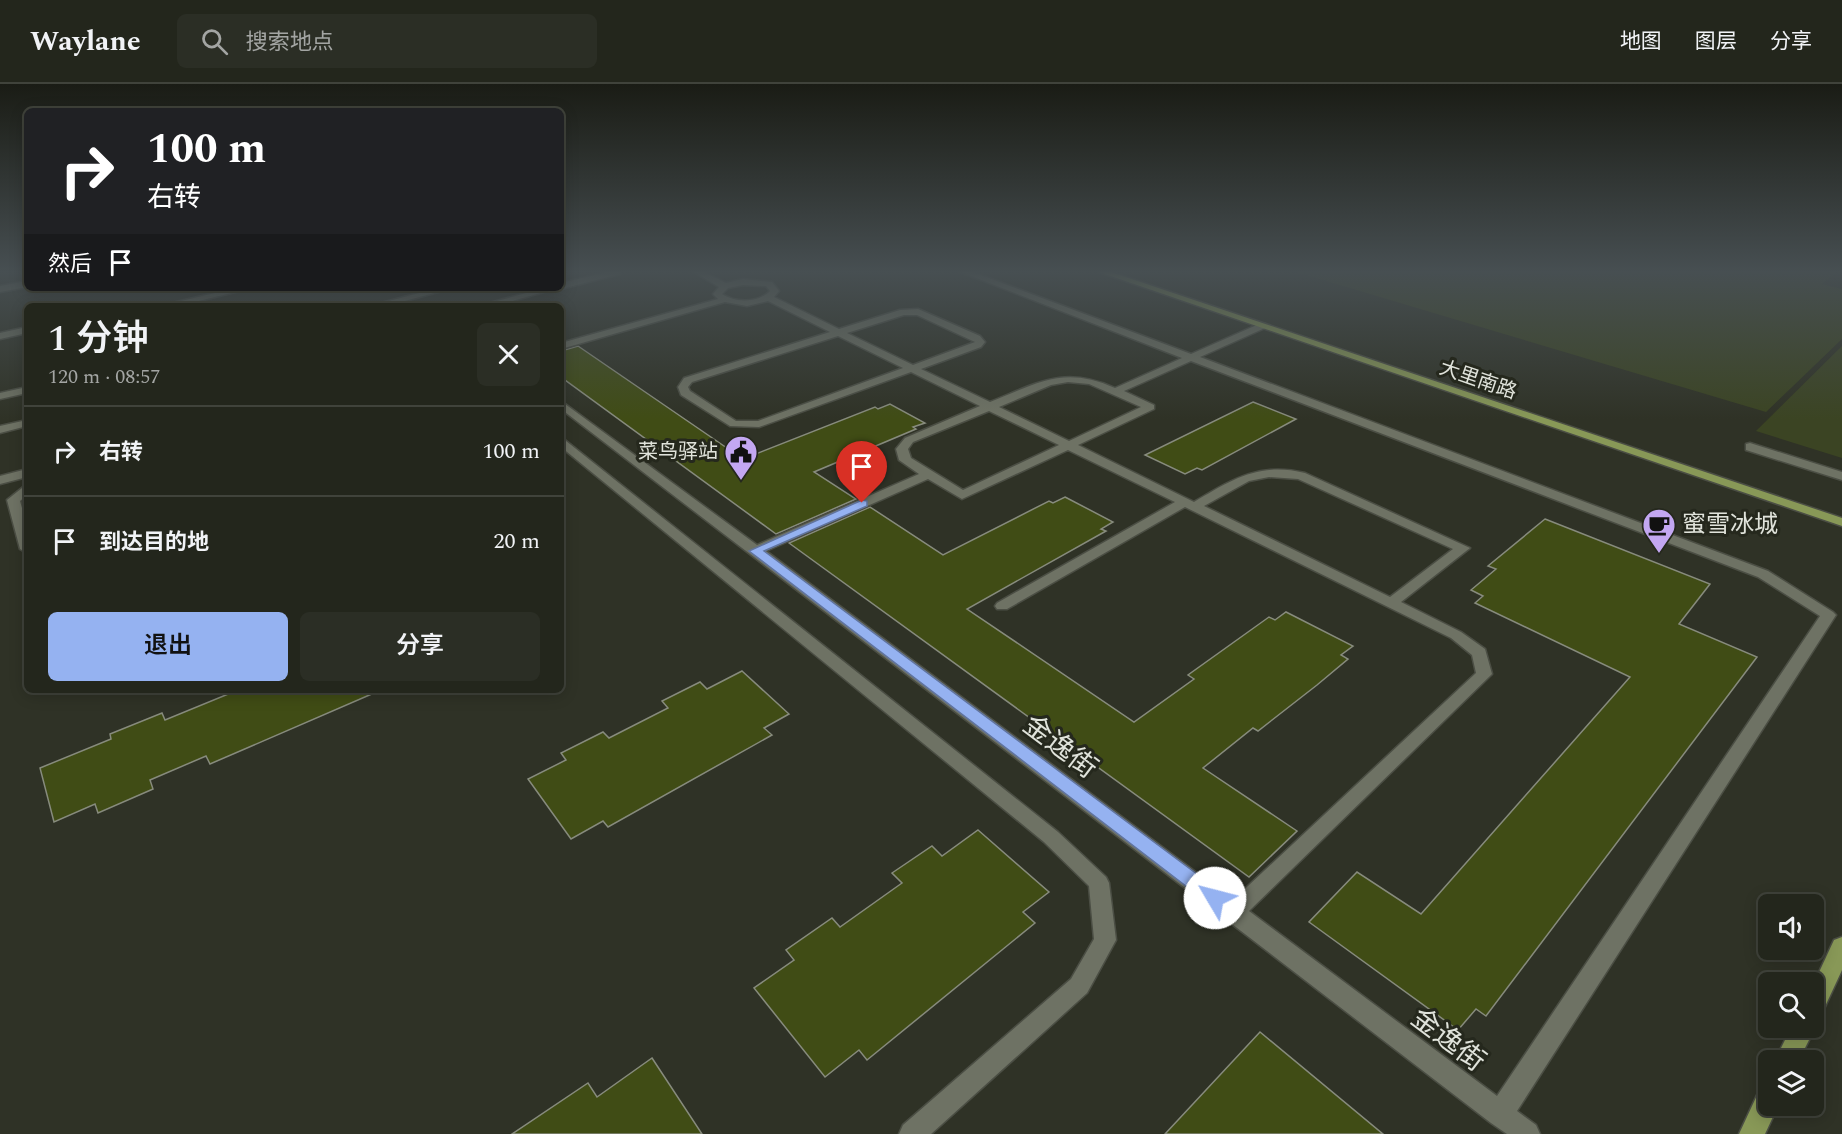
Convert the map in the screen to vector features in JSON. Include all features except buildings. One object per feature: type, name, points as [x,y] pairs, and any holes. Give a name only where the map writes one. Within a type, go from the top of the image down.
[{"type":"main road","name":"大里南路","points":[[1247,321],[1842,522]]},
{"type":"main road","points":[[1824,985],[1842,947]]},
{"type":"main road","points":[[1752,1134],[1760,1116]]},
{"type":"street","points":[[564,345],[649,321]]},
{"type":"street","points":[[815,321],[1456,635],[1479,652],[1484,674],[1234,912]]},
{"type":"street","points":[[871,321],[688,380],[683,387],[685,393],[734,424],[746,426],[759,424],[913,369],[980,342],[978,338],[939,321]]},
{"type":"street","points":[[1094,321],[1763,574],[1828,615],[1500,1114]]},
{"type":"street","points":[[1116,391],[1262,326]]},
{"type":"street","points":[[0,336],[24,331]]},
{"type":"street","points":[[1068,379],[1091,381],[1150,407],[962,495],[905,460],[902,449],[909,440],[990,406],[1049,382],[1068,379]]},
{"type":"street","points":[[0,396],[24,391]]},
{"type":"street","name":"金逸街","points":[[564,406],[1527,1134]]},
{"type":"street","points":[[0,430],[24,424]]},
{"type":"street","points":[[564,443],[1051,837],[1099,883],[1105,940],[1079,986],[912,1134]]},
{"type":"street","points":[[1750,447],[1842,476]]},
{"type":"street","points":[[1002,606],[1190,504],[1255,472],[1276,470],[1300,476],[1463,548],[1391,603]]},
{"type":"street","points":[[0,480],[24,474]]},
{"type":"street","points":[[755,551],[927,475]]},
{"type":"street","points":[[24,491],[13,500],[24,538]]},
{"type":"green space","points":[[1460,321],[1842,321],[1842,339],[1766,412]]},
{"type":"green space","points":[[1842,346],[1842,458],[1756,431]]},
{"type":"place","name":"菜鸟驿站","points":[[741,481]]},
{"type":"place","name":"蜜雪冰城","points":[[1659,554]]},
{"type":"route","points":[[862,503],[755,551],[1215,898]]}]
